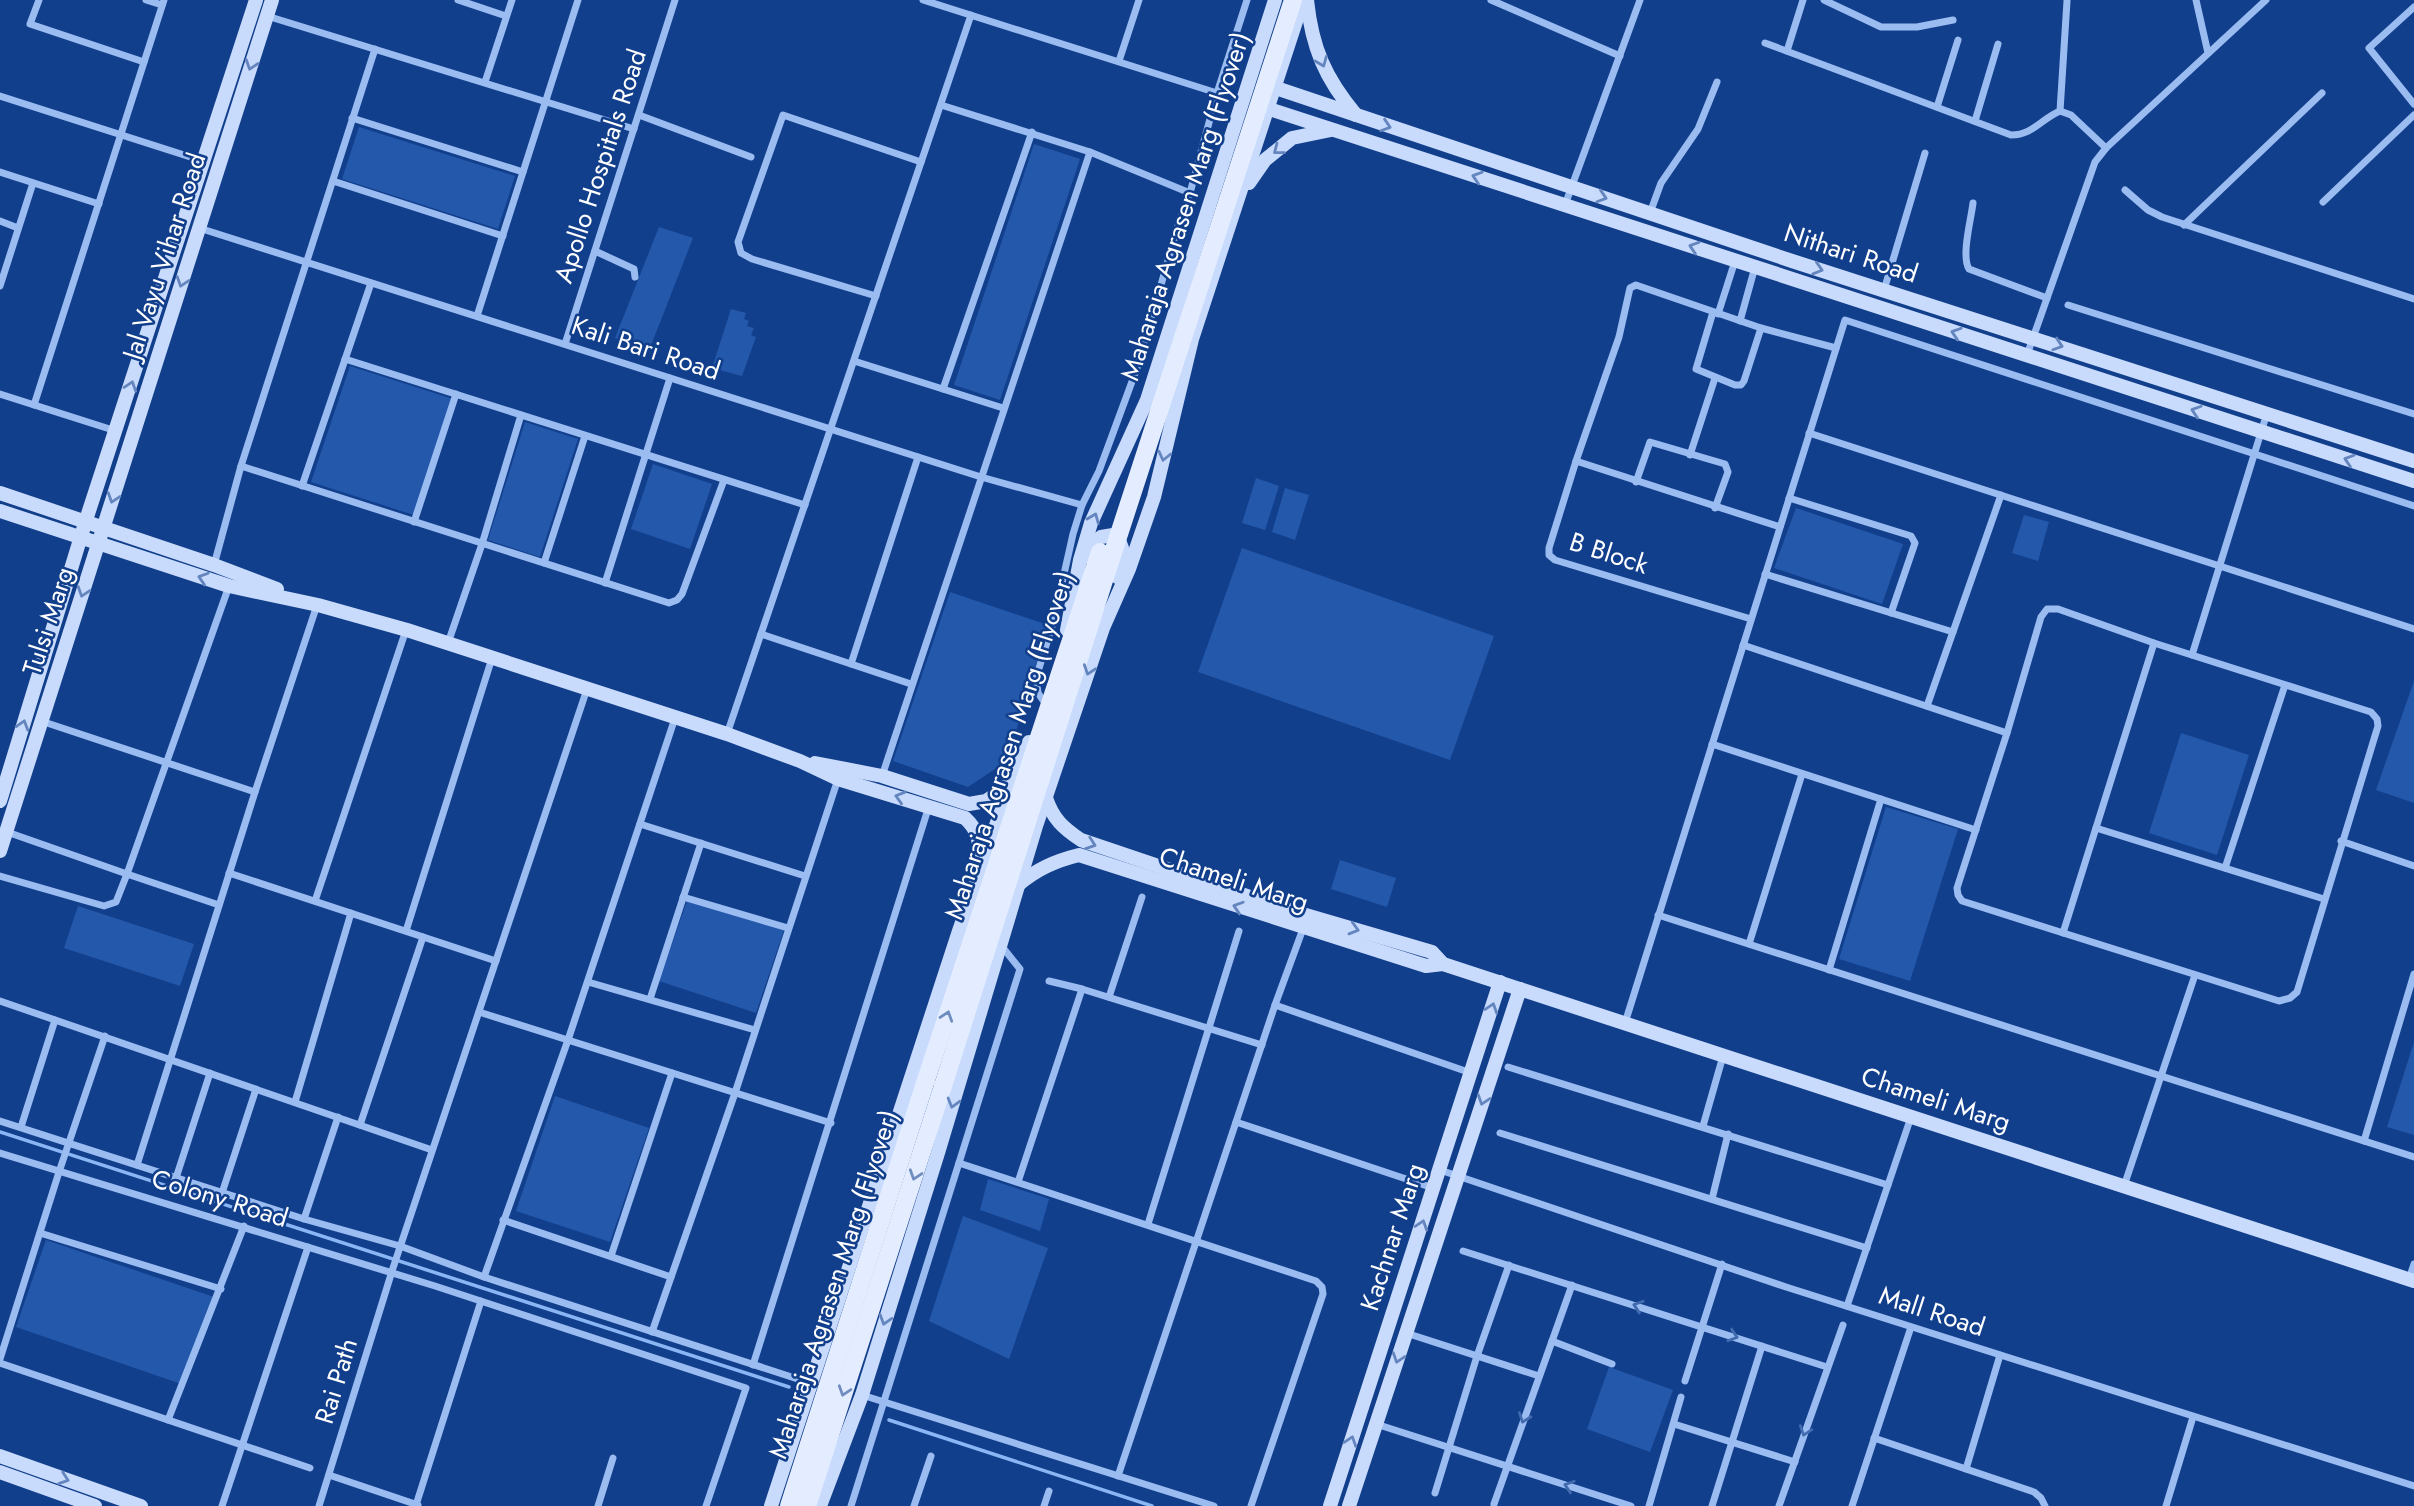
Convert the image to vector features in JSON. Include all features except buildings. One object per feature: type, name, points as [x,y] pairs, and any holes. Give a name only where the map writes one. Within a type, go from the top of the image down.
[{"type":"main road","name":"Maharaja Agrasen Marg (Flyover)","points":[[807,1506],[807,1476],[1278,0]]},
{"type":"main road","name":"Maharaja Agrasen Marg (Flyover)","points":[[789,1506],[807,1476],[1293,0]]},
{"type":"street","points":[[39,0],[30,24],[144,62]]},
{"type":"street","points":[[34,405],[163,3],[146,0]]},
{"type":"street","name":"Jal Vayu Vihar Road","points":[[86,520],[117,432],[256,0]]},
{"type":"street","name":"Jal Vayu Vihar Road","points":[[104,527],[272,0]]},
{"type":"street","points":[[458,0],[506,16]]},
{"type":"street","points":[[485,82],[512,0]]},
{"type":"street","points":[[477,316],[579,0]]},
{"type":"street","name":"Apollo Hospitals Road","points":[[565,344],[676,0]]},
{"type":"street","points":[[923,0],[1217,93]]},
{"type":"street","points":[[1119,61],[1139,0]]},
{"type":"street","points":[[1045,703],[1038,693],[1036,678],[1053,623],[1082,505],[1099,471],[1137,368],[1217,93],[1247,0]]},
{"type":"street","points":[[771,1506],[959,931],[1000,814],[1045,703],[1070,617],[1080,560],[1091,523],[1147,400],[1249,78],[1278,0]]},
{"type":"street","points":[[1103,628],[1129,569],[1154,497],[1192,339],[1305,0]]},
{"type":"street","points":[[1305,0],[1310,32],[1326,74],[1357,116]]},
{"type":"street","points":[[1491,0],[1619,56]]},
{"type":"street","points":[[1565,205],[1640,0]]},
{"type":"street","points":[[1787,51],[1803,0]]},
{"type":"street","points":[[1824,0],[1846,4],[1881,27],[1917,27],[1953,20]]},
{"type":"street","points":[[2196,0],[2208,53]]},
{"type":"street","points":[[2026,356],[2095,162],[2106,148],[2266,0]]},
{"type":"street","points":[[2060,111],[2067,1]]},
{"type":"street","points":[[2414,7],[2369,48],[2414,104]]},
{"type":"street","points":[[727,734],[971,15]]},
{"type":"street","points":[[267,16],[634,129]]},
{"type":"street","points":[[1937,107],[1958,40]]},
{"type":"street","points":[[1765,43],[2011,135],[2022,135],[2034,130],[2049,116],[2060,111],[2071,115],[2106,148]]},
{"type":"street","points":[[1975,121],[1998,44]]},
{"type":"street","points":[[214,565],[241,466],[374,49]]},
{"type":"street","name":"Nithari Road","points":[[1249,78],[1650,214],[2414,461]]},
{"type":"street","points":[[1650,214],[1661,183],[1698,128],[1717,82]]},
{"type":"street","points":[[2184,225],[2322,93]]},
{"type":"street","points":[[0,96],[219,166]]},
{"type":"street","points":[[1242,100],[2414,481]]},
{"type":"street","points":[[940,105],[1090,152],[1190,193]]},
{"type":"street","points":[[639,115],[751,157]]},
{"type":"street","points":[[876,296],[752,259],[741,253],[738,242],[783,115],[921,162]]},
{"type":"street","points":[[2323,202],[2414,115]]},
{"type":"street","points":[[352,118],[523,172]]},
{"type":"street","points":[[1240,195],[1265,160],[1293,138],[1332,130]]},
{"type":"street","points":[[943,389],[1031,132]]},
{"type":"street","points":[[882,776],[1090,152]]},
{"type":"street","points":[[1884,290],[1925,153]]},
{"type":"street","points":[[0,172],[99,204]]},
{"type":"street","points":[[333,181],[503,236]]},
{"type":"street","points":[[0,286],[33,183]]},
{"type":"street","points":[[2125,190],[2148,210],[2184,225],[2412,299],[2414,288]]},
{"type":"street","points":[[1973,203],[1965,264],[1969,269],[2047,298]]},
{"type":"street","points":[[0,221],[18,228]]},
{"type":"street","name":"Kali Bari Road","points":[[199,228],[981,477],[1082,505]]},
{"type":"street","points":[[595,251],[625,263],[634,269],[635,277]]},
{"type":"street","points":[[1735,261],[1696,369],[1715,378],[1741,385],[1761,328]]},
{"type":"street","points":[[1787,278],[1793,261]]},
{"type":"street","points":[[1740,321],[1755,267]]},
{"type":"street","points":[[302,486],[371,283]]},
{"type":"street","name":"B Block","points":[[1751,619],[1555,560],[1549,555],[1576,461],[1612,361],[1630,288],[1636,285],[1761,328],[1836,348]]},
{"type":"street","points":[[2068,305],[2414,414]]},
{"type":"street","points":[[1625,1023],[1845,320],[2414,506]]},
{"type":"street","points":[[345,359],[805,505]]},
{"type":"street","points":[[854,361],[1003,408]]},
{"type":"street","points":[[605,583],[670,378]]},
{"type":"street","points":[[1690,455],[1715,378]]},
{"type":"street","points":[[0,394],[117,432]]},
{"type":"street","points":[[414,522],[456,394]]},
{"type":"street","points":[[2192,655],[2267,413]]},
{"type":"street","points":[[448,643],[482,544],[521,415]]},
{"type":"street","points":[[1136,423],[1152,415],[1163,417],[1170,430]]},
{"type":"street","points":[[1810,433],[2414,629]]},
{"type":"street","points":[[544,563],[586,436]]},
{"type":"street","points":[[1636,482],[1650,442],[1725,464],[1728,468],[1716,508]]},
{"type":"street","points":[[851,664],[918,457]]},
{"type":"street","points":[[1576,461],[1780,527]]},
{"type":"street","points":[[241,466],[669,603],[682,594],[724,480]]},
{"type":"street","points":[[0,493],[214,565],[317,605]]},
{"type":"street","points":[[1927,706],[2001,495]]},
{"type":"street","points":[[1789,498],[1914,539],[1915,543],[1891,613]]},
{"type":"street","points":[[0,511],[229,586],[317,605],[448,643],[727,734],[800,761],[838,779],[969,804],[986,801],[1003,790],[1015,776]]},
{"type":"street","name":"Tulsi Marg","points":[[1,794],[86,520]]},
{"type":"street","name":"Tulsi Marg","points":[[0,851],[104,527]]},
{"type":"street","points":[[820,1506],[862,1395],[938,1153],[1017,886],[1103,628],[1124,550],[1121,542],[1113,535],[1097,540],[1084,587],[1073,598]]},
{"type":"street","points":[[152,562],[158,547]]},
{"type":"street","points":[[1765,574],[1953,632]]},
{"type":"street","points":[[0,876],[104,906],[117,902],[229,586]]},
{"type":"street","points":[[137,1165],[317,605]]},
{"type":"street","points":[[2047,609],[2058,609],[2192,655],[2371,712],[2377,719],[2378,726],[2297,992],[2290,998],[2279,1001],[1962,901],[1957,888],[2041,617],[2047,609]]},
{"type":"street","points":[[315,901],[407,630]]},
{"type":"street","points":[[761,634],[911,684]]},
{"type":"street","points":[[2063,933],[2154,643]]},
{"type":"street","points":[[1743,645],[2007,733]]},
{"type":"street","points":[[406,931],[492,658]]},
{"type":"street","points":[[2225,868],[2285,685]]},
{"type":"street","name":"Rai Path","points":[[319,1506],[393,1267],[587,689]]},
{"type":"street","points":[[484,1277],[588,982],[675,717]]},
{"type":"street","points":[[41,720],[255,792]]},
{"type":"street","points":[[1712,744],[1976,830]]},
{"type":"street","points":[[800,761],[882,776],[965,818],[974,826],[980,842],[979,878]]},
{"type":"street","points":[[1749,944],[1802,774]]},
{"type":"street","points":[[652,1332],[735,1093],[838,779]]},
{"type":"street","name":"Chameli Marg","points":[[1046,798],[1051,813],[1060,826],[1081,840],[1305,921]]},
{"type":"street","points":[[753,1364],[932,799]]},
{"type":"street","points":[[1829,970],[1881,799]]},
{"type":"street","points":[[640,824],[805,876]]},
{"type":"street","points":[[2096,828],[2324,900]]},
{"type":"street","points":[[6,832],[219,905]]},
{"type":"street","points":[[2341,841],[2414,866]]},
{"type":"street","points":[[650,999],[701,843]]},
{"type":"street","name":"Chameli Marg","points":[[1017,886],[1034,871],[1079,855],[1305,921],[1432,952],[1443,964],[2412,1280]]},
{"type":"street","points":[[229,873],[496,961]]},
{"type":"street","points":[[683,897],[788,928]]},
{"type":"street","points":[[1109,997],[1142,897]]},
{"type":"street","points":[[295,1102],[351,913]]},
{"type":"street","points":[[1658,915],[2414,1157]]},
{"type":"street","points":[[1118,1476],[1305,921]]},
{"type":"street","points":[[851,1506],[1020,970],[1000,944],[959,931]]},
{"type":"street","points":[[1148,1224],[1239,931]]},
{"type":"street","points":[[360,1125],[423,937]]},
{"type":"street","points":[[2364,1141],[2414,974]]},
{"type":"street","points":[[2124,1186],[2195,975]]},
{"type":"street","points":[[1049,981],[1262,1045]]},
{"type":"street","points":[[588,982],[755,1030]]},
{"type":"street","name":"Kachnar Marg","points":[[1330,1506],[1500,982]]},
{"type":"street","points":[[1018,1182],[1082,989]]},
{"type":"street","name":"Kachnar Marg","points":[[1349,1506],[1520,989]]},
{"type":"street","points":[[0,1001],[432,1150]]},
{"type":"street","points":[[1275,1005],[1471,1073]]},
{"type":"street","points":[[479,1012],[831,1123]]},
{"type":"street","points":[[21,1127],[55,1020]]},
{"type":"street","points":[[105,1036],[0,1361],[310,1468]]},
{"type":"street","points":[[1703,1126],[1723,1055]]},
{"type":"street","points":[[1508,1066],[1888,1185]]},
{"type":"street","points":[[176,1178],[210,1073]]},
{"type":"street","points":[[611,1256],[672,1073]]},
{"type":"street","points":[[222,1193],[256,1089]]},
{"type":"street","points":[[304,1219],[338,1117]]},
{"type":"street","points":[[1847,1306],[1911,1117]]},
{"type":"street","points":[[0,1121],[304,1219],[400,1246],[484,1277],[810,1383]]},
{"type":"street","points":[[1236,1122],[1433,1188]]},
{"type":"street","points":[[1500,1132],[1867,1248]]},
{"type":"street","points":[[1712,1199],[1728,1134]]},
{"type":"street","name":"Colony Road","points":[[0,1153],[308,1247],[222,1506]]},
{"type":"street","points":[[960,1163],[1197,1240],[1316,1281],[1322,1287],[1323,1294],[1251,1506]]},
{"type":"street","name":"Mall Road","points":[[1440,1170],[1911,1327],[2414,1486]]},
{"type":"street","points":[[503,1220],[671,1276]]},
{"type":"street","points":[[168,1420],[244,1226]]},
{"type":"street","points":[[40,1233],[221,1289]]},
{"type":"street","points":[[308,1247],[393,1267],[481,1301],[746,1388],[706,1506]]},
{"type":"street","points":[[1463,1251],[1827,1367]]},
{"type":"street","points":[[1685,1381],[1722,1264]]},
{"type":"street","points":[[2412,1280],[2414,1264]]},
{"type":"street","points":[[1435,1493],[1476,1356],[1509,1265]]},
{"type":"street","points":[[1494,1504],[1573,1284]]},
{"type":"street","points":[[329,1475],[418,1505],[481,1301]]},
{"type":"street","points":[[1779,1506],[1843,1325]]},
{"type":"street","points":[[1852,1506],[1911,1327]]},
{"type":"street","points":[[1406,1333],[1539,1376]]},
{"type":"street","points":[[1552,1341],[1612,1364]]},
{"type":"street","points":[[1712,1506],[1762,1346]]},
{"type":"street","points":[[1966,1469],[2000,1355]]},
{"type":"street","points":[[862,1395],[1214,1506]]},
{"type":"street","points":[[1649,1506],[1681,1396]]},
{"type":"street","points":[[2166,1506],[2193,1418]]},
{"type":"street","points":[[1376,1424],[1631,1506]]},
{"type":"street","points":[[1674,1424],[1795,1462]]},
{"type":"street","points":[[1874,1438],[2034,1492],[2045,1506]]},
{"type":"street","points":[[0,1456],[141,1506]]},
{"type":"street","points":[[915,1506],[930,1456]]},
{"type":"street","points":[[598,1506],[613,1458]]},
{"type":"street","points":[[0,1472],[95,1506]]},
{"type":"street","points":[[1044,1506],[1049,1491]]},
{"type":"shaded area","points":[[359,127],[515,176],[498,229],[342,179]]},
{"type":"shaded area","points":[[1034,144],[1080,159],[1000,400],[954,385]]},
{"type":"shaded area","points":[[659,227],[693,238],[650,348],[615,338]]},
{"type":"shaded area","points":[[731,309],[746,313],[744,319],[749,321],[747,326],[754,328],[751,335],[756,337],[742,376],[712,368]]},
{"type":"shaded area","points":[[350,366],[453,399],[414,515],[311,482]]},
{"type":"shaded area","points":[[525,422],[578,439],[540,557],[488,540]]},
{"type":"shaded area","points":[[653,464],[712,484],[690,549],[631,529]]},
{"type":"shaded area","points":[[1256,478],[1279,486],[1265,530],[1242,523]]},
{"type":"shaded area","points":[[1285,488],[1309,495],[1295,540],[1272,532]]},
{"type":"shaded area","points":[[1796,508],[1903,544],[1882,604],[1774,568]]},
{"type":"shaded area","points":[[2024,515],[2049,522],[2038,561],[2012,553]]},
{"type":"shaded area","points":[[1242,548],[1494,636],[1450,760],[1198,672]]},
{"type":"shaded area","points":[[950,592],[1048,625],[1007,761],[968,787],[893,761]]},
{"type":"shaded area","points":[[2414,681],[2414,803],[2376,790]]},
{"type":"shaded area","points":[[2181,733],[2249,755],[2217,855],[2149,833]]},
{"type":"shaded area","points":[[1886,807],[1958,829],[1910,981],[1839,959]]},
{"type":"shaded area","points":[[1340,860],[1396,878],[1387,907],[1331,889]]},
{"type":"shaded area","points":[[688,898],[784,930],[756,1013],[659,981]]},
{"type":"shaded area","points":[[78,906],[194,944],[180,986],[64,948]]},
{"type":"shaded area","points":[[2414,1042],[2414,1135],[2387,1127]]},
{"type":"shaded area","points":[[555,1096],[649,1128],[610,1242],[516,1211]]},
{"type":"shaded area","points":[[988,1179],[1049,1199],[1040,1231],[980,1210]]},
{"type":"shaded area","points":[[963,1216],[1048,1248],[1009,1359],[929,1321]]},
{"type":"shaded area","points":[[46,1240],[214,1297],[184,1385],[16,1327]]},
{"type":"shaded area","points":[[1609,1367],[1673,1390],[1650,1452],[1587,1429]]},
{"type":"waterway","points":[[0,1132],[789,1387]]},
{"type":"waterway","points":[[889,1420],[1152,1506]]}]
